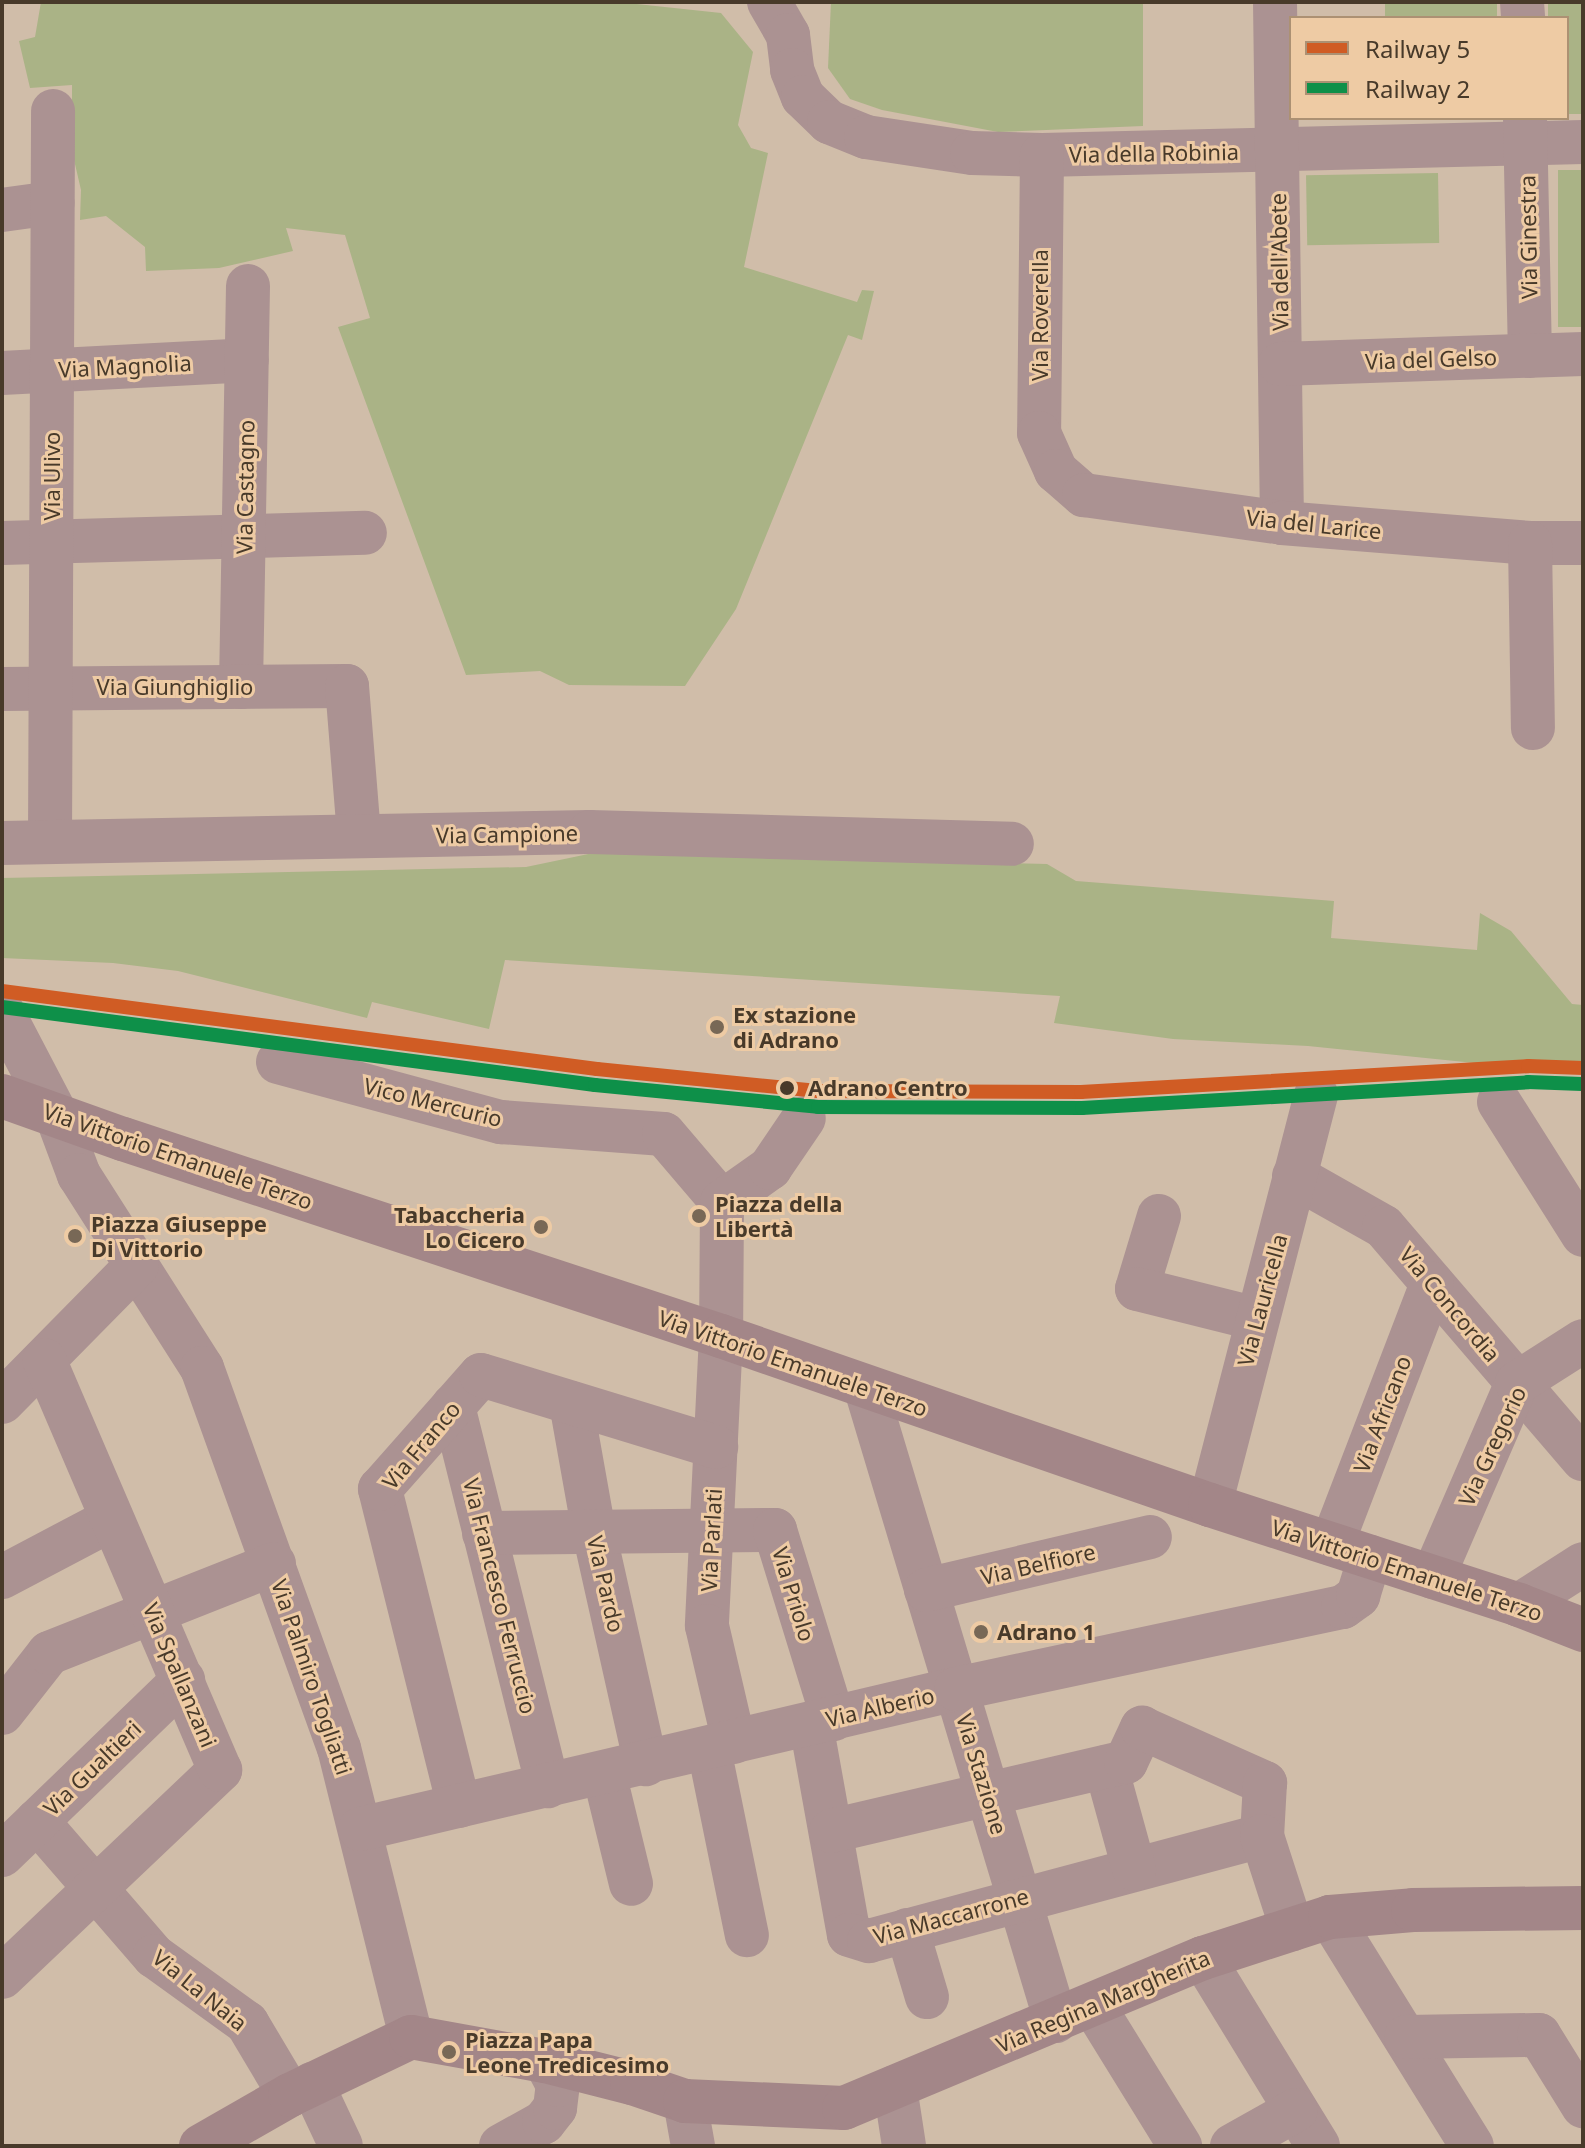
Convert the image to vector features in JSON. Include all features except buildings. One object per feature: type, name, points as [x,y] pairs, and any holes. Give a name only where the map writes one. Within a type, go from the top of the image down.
[{"type":"street","name":"Via dell'Abete","points":[[1275,2],[1282,523]]},
{"type":"street","name":"Via della Robinia","points":[[778,18],[803,97],[829,122],[881,140],[972,153],[1042,155],[1277,151],[1525,130],[1583,142]]},
{"type":"street","name":"Via Ulivo","points":[[50,842],[53,111]]},
{"type":"street","name":"Via Ginestra","points":[[1525,130],[1530,356]]},
{"type":"street","name":"Via Roverella","points":[[1042,155],[1039,433],[1056,471]]},
{"type":"street","points":[[2,210],[53,203]]},
{"type":"street","name":"Via Castagno","points":[[241,687],[248,286]]},
{"type":"street","name":"Via del Gelso","points":[[1280,364],[1583,354]]},
{"type":"street","name":"Via Magnolia","points":[[2,373],[247,360]]},
{"type":"street","name":"Via del Larice","points":[[1056,471],[1084,495],[1282,523],[1530,543],[1583,543]]},
{"type":"street","points":[[2,543],[365,533]]},
{"type":"street","points":[[1530,543],[1533,728]]},
{"type":"street","name":"Via Giunghiglio","points":[[2,689],[347,686],[359,836]]},
{"type":"street","name":"Via Campione","points":[[2,843],[590,832],[1012,844]]},
{"type":"street","name":"Via Palmiro Togliatti","points":[[2,1011],[57,1116],[79,1175],[202,1368],[339,1748],[411,2037]]},
{"type":"street","name":"Vico Mercurio","points":[[278,1062],[501,1122],[664,1134],[722,1202]]},
{"type":"street","name":"Via Lauricella","points":[[1210,1505],[1316,1094]]},
{"type":"street","name":"Via Vittorio Emanuele Terzo","points":[[2,1096],[721,1336],[866,1389],[1210,1505],[1519,1605],[1583,1630]]},
{"type":"street","points":[[1499,1102],[1583,1235]]},
{"type":"street","points":[[722,1202],[770,1168],[804,1118]]},
{"type":"street","name":"Via Concordia","points":[[1294,1176],[1384,1227],[1583,1459]]},
{"type":"street","name":"Via Parlati","points":[[722,1202],[721,1336],[707,1626],[747,1935]]},
{"type":"street","points":[[1159,1216],[1137,1289],[1257,1319]]},
{"type":"street","points":[[16,1382],[137,1265]]},
{"type":"street","name":"Via Africano","points":[[1351,1550],[1432,1284]]},
{"type":"street","name":"Via Gregorio","points":[[1433,1577],[1517,1383],[1583,1341]]},
{"type":"street","name":"Via Franco","points":[[459,1806],[380,1489],[481,1375],[716,1447]]},
{"type":"street","name":"Via Spallanzani","points":[[2,1977],[220,1770],[153,1610],[75,1437],[16,1382]]},
{"type":"street","name":"Via Stazione","points":[[866,1389],[1019,1898],[1075,2013],[1180,2146]]},
{"type":"street","name":"Via Pardo","points":[[571,1403],[594,1532],[646,1764]]},
{"type":"street","name":"Via Francesco Ferruccio","points":[[453,1406],[548,1786]]},
{"type":"street","points":[[2,1577],[112,1519]]},
{"type":"street","name":"Via Priolo","points":[[711,1531],[775,1530],[822,1721]]},
{"type":"street","points":[[484,1533],[711,1531]]},
{"type":"street","name":"Via Belfiore","points":[[926,1590],[1150,1537]]},
{"type":"street","name":"Via Alberio","points":[[360,1829],[956,1689],[1343,1607],[1358,1596],[1351,1550]]},
{"type":"street","points":[[2,1713],[49,1653],[274,1564]]},
{"type":"street","points":[[1519,1605],[1583,1564]]},
{"type":"street","name":"Via Gualtieri","points":[[2,1855],[183,1680]]},
{"type":"street","name":"Via Maccarrone","points":[[822,1721],[831,1831],[849,1935],[869,1941],[1019,1898],[1262,1836]]},
{"type":"street","points":[[831,1831],[1126,1762],[1142,1728],[1265,1783],[1262,1836],[1311,1923],[1406,2037],[1472,2146]]},
{"type":"street","points":[[1106,1767],[1134,1869]]},
{"type":"street","points":[[604,1773],[631,1884]]},
{"type":"street","name":"Via La Naia","points":[[37,1821],[154,1956],[247,2023],[301,2089],[341,2146]]},
{"type":"street","name":"Via Regina Margherita","points":[[411,2037],[545,2061],[632,2083],[685,2101],[844,2108],[1203,1958],[1311,1923],[1413,1910],[1583,1908]]},
{"type":"street","points":[[907,1930],[927,1997]]},
{"type":"street","points":[[1203,1958],[1307,2128],[1232,2146]]},
{"type":"street","points":[[1406,2037],[1539,2035],[1583,2106]]},
{"type":"street","points":[[201,2146],[301,2089],[411,2037]]},
{"type":"street","points":[[501,2146],[544,2122],[555,2108],[558,2085],[545,2061]]},
{"type":"street","points":[[895,2087],[904,2146]]},
{"type":"street","points":[[685,2101],[693,2146]]},
{"type":"green space","points":[[41,2],[618,2],[721,13],[753,52],[738,125],[751,148],[768,153],[744,267],[857,302],[862,290],[874,291],[862,340],[848,335],[736,609],[685,686],[569,685],[540,671],[466,675],[338,327],[370,318],[345,235],[286,228],[293,251],[219,268],[146,271],[145,247],[106,216],[80,220],[81,190],[72,151],[72,85],[30,88],[19,41],[35,37]]},
{"type":"green space","points":[[831,2],[1143,2],[1143,126],[998,132],[882,110],[850,99],[828,68]]},
{"type":"green space","points":[[1385,2],[1497,2],[1497,16],[1385,16]]},
{"type":"green space","points":[[1548,2],[1583,2],[1583,114],[1569,114],[1569,16],[1548,16]]},
{"type":"green space","points":[[1558,170],[1583,170],[1583,327],[1558,327]]},
{"type":"green space","points":[[1438,173],[1439,243],[1307,245],[1306,175]]},
{"type":"green space","points":[[598,852],[1047,864],[1076,881],[1334,901],[1331,938],[1477,950],[1480,913],[1511,931],[1572,1004],[1583,1005],[1583,1074],[1308,1046],[1173,1039],[1054,1023],[1060,996],[505,960],[489,1029],[372,1002],[367,1018],[178,971],[113,963],[2,958],[2,878],[526,867]]},
{"type":"rail line","name":"5","points":[[2,991],[597,1069],[818,1091],[1081,1092],[1528,1066],[1583,1068]]},
{"type":"rail line","name":"2","points":[[2,1007],[595,1085],[818,1107],[1082,1108],[1528,1082],[1582,1084]]},
{"type":"place","name":"Ex stazione di Adrano","points":[[717,1027]]},
{"type":"place","name":"Adrano Centro","points":[[787,1088]]},
{"type":"place","name":"Piazza della Libertà","points":[[699,1216]]},
{"type":"place","name":"Tabaccheria Lo Cicero","points":[[541,1227]]},
{"type":"place","name":"Piazza Giuseppe Di Vittorio","points":[[75,1236]]},
{"type":"place","name":"Adrano 1","points":[[981,1632]]},
{"type":"place","name":"Piazza Papa Leone Tredicesimo","points":[[449,2052]]}]
